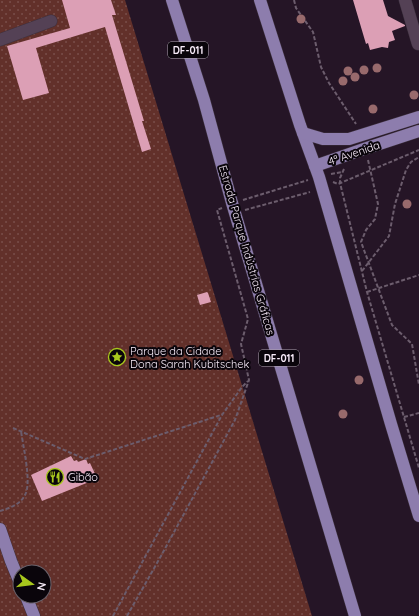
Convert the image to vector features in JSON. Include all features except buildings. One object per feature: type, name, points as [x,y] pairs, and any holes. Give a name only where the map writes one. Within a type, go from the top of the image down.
[{"type":"main road","name":"Estrada Parque Indústrias Gráficas","points":[[172,0],[204,100],[232,203],[355,616]]},
{"type":"main road","points":[[260,0],[317,172],[419,516]]},
{"type":"main road","name":"4ª Avenida","points":[[303,133],[323,139],[349,139],[419,117]]},
{"type":"main road","name":"4ª Avenida","points":[[317,172],[364,149],[419,131]]},
{"type":"main road","points":[[0,529],[12,564]]},
{"type":"main road","points":[[29,604],[34,616]]},
{"type":"street","points":[[405,0],[418,44]]},
{"type":"street","points":[[0,40],[51,21]]},
{"type":"path","points":[[294,0],[296,8],[313,32],[321,67],[329,83],[359,128],[361,135]]},
{"type":"path","points":[[364,149],[371,170],[378,204],[375,220],[366,230],[361,242],[392,325],[412,344],[419,384]]},
{"type":"path","points":[[317,172],[338,184],[419,150]]},
{"type":"path","points":[[362,271],[389,236],[395,204],[406,170],[411,162],[419,157]]},
{"type":"path","points":[[346,165],[342,172],[340,183],[366,292],[419,468]]},
{"type":"path","points":[[232,203],[246,210],[312,191],[317,172]]},
{"type":"path","points":[[127,616],[236,420],[249,380],[241,344],[248,318],[216,210],[317,172],[342,172]]},
{"type":"path","points":[[366,292],[419,275]]},
{"type":"path","points":[[113,616],[222,415],[242,387],[249,380]]},
{"type":"path","points":[[404,416],[419,412]]},
{"type":"path","points":[[13,428],[85,459],[222,415]]},
{"type":"path","points":[[0,512],[16,505],[25,496],[28,486],[21,431]]},
{"type":"shaded area","name":"Parque da Cidade Dona Sarah Kubitschek","points":[[0,0],[125,0],[312,616],[0,616]]},
{"type":"place","name":"Parque da Cidade Dona Sarah Kubitschek","points":[[117,357]]},
{"type":"place","name":"Gibão","points":[[55,477]]}]
